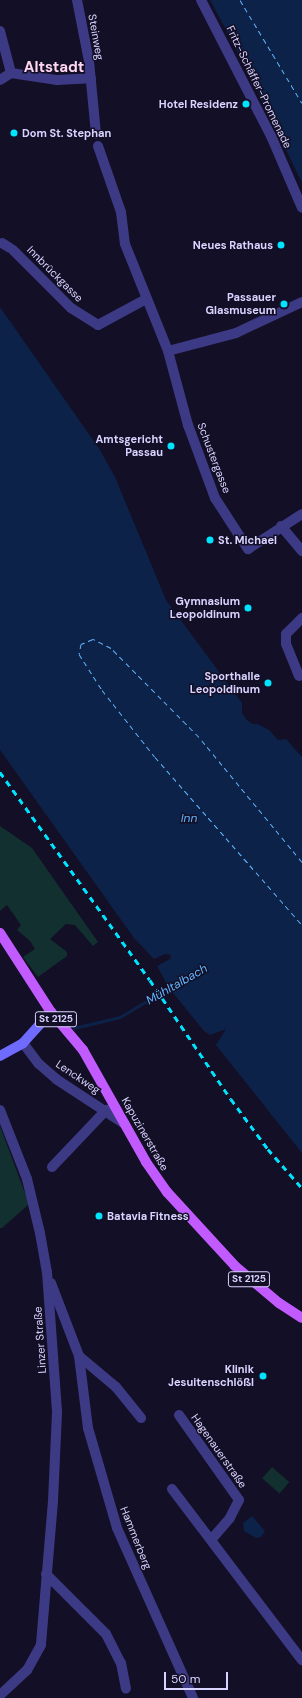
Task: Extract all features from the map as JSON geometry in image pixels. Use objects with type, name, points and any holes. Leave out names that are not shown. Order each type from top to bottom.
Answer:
[{"type":"main road","name":"Kapuzinerstraße","points":[[0,933],[51,1012],[83,1050],[123,1123],[155,1176],[196,1226],[255,1283],[302,1318]]},
{"type":"street","name":"Fritz-Schäffer-Promenade","points":[[201,0],[267,129],[302,208]]},
{"type":"street","name":"Steinweg","points":[[78,3],[91,78],[95,131]]},
{"type":"street","points":[[0,31],[11,73]]},
{"type":"street","points":[[0,80],[11,73],[57,80],[91,78]]},
{"type":"street","name":"Schustergasse","points":[[98,146],[121,212],[122,232],[146,299],[168,351],[208,483],[248,548],[281,526]]},
{"type":"street","name":"Innbrückgasse","points":[[8,247],[72,308],[94,323],[101,324],[146,299]]},
{"type":"street","points":[[168,351],[236,333],[302,302]]},
{"type":"street","points":[[302,514],[281,526],[302,551]]},
{"type":"street","points":[[299,676],[286,642],[286,634],[302,618]]},
{"type":"street","points":[[0,1056],[23,1043],[51,1012]]},
{"type":"street","name":"Lenckweg","points":[[23,1043],[39,1064],[56,1079],[106,1110],[123,1123]]},
{"type":"street","name":"Linzer Straße","points":[[0,1110],[27,1179],[47,1272],[57,1413],[53,1501],[46,1574],[44,1623],[38,1652],[27,1670],[0,1695]]},
{"type":"street","points":[[52,1167],[106,1110]]},
{"type":"street","name":"Hammerberg","points":[[47,1272],[79,1356],[88,1428],[116,1528],[193,1698]]},
{"type":"street","name":"Hammerberg","points":[[79,1356],[116,1387],[141,1418]]},
{"type":"street","name":"Hagenauerstraße","points":[[179,1415],[239,1500],[230,1518],[212,1539]]},
{"type":"street","points":[[172,1489],[212,1539],[302,1660]]},
{"type":"street","points":[[46,1574],[106,1634],[121,1663],[126,1690]]},
{"type":"green space","points":[[0,826],[32,848],[98,942],[93,946],[75,925],[66,924],[50,939],[67,952],[67,956],[38,977],[23,957],[35,949],[30,941],[17,930],[21,925],[7,905],[0,911]]},
{"type":"green space","points":[[0,1126],[29,1204],[2,1228],[0,1228]]},
{"type":"green space","points":[[272,1467],[289,1482],[280,1493],[262,1478]]},
{"type":"water","points":[[210,0],[302,0],[302,183],[248,71]]},
{"type":"water","name":"Inn","points":[[0,307],[100,450],[115,477],[166,600],[242,703],[242,713],[246,719],[252,724],[258,724],[269,730],[278,740],[286,739],[302,757],[302,1153],[216,1045],[226,1029],[210,1035],[204,1031],[169,988],[157,966],[170,959],[171,955],[165,954],[154,959],[134,938],[0,750]]},
{"type":"water","points":[[252,1516],[265,1531],[261,1537],[256,1538],[244,1531],[243,1523]]},
{"type":"waterway","name":"Mühltalbach","points":[[74,1028],[120,1017],[172,986]]},
{"type":"ferry route","points":[[240,0],[302,103]]},
{"type":"ferry route","points":[[302,862],[199,737],[111,648],[93,639],[81,644],[79,654],[102,690],[155,757],[302,925]]},
{"type":"railway","points":[[0,772],[150,980],[231,1099],[268,1149],[302,1188]]},
{"type":"place","name":"Hotel Residenz","points":[[246,104]]},
{"type":"place","name":"Dom St. Stephan","points":[[14,133]]},
{"type":"place","name":"Neues Rathaus","points":[[281,245]]},
{"type":"place","name":"Passauer Glasmuseum","points":[[284,304]]},
{"type":"place","name":"Amtsgericht Passau","points":[[171,446]]},
{"type":"place","name":"St. Michael","points":[[210,540]]},
{"type":"place","name":"Gymnasium Leopoldinum","points":[[248,608]]},
{"type":"place","name":"Sporthalle Leopoldinum","points":[[268,683]]},
{"type":"place","name":"Batavia Fitness","points":[[99,1216]]},
{"type":"place","name":"Klinik Jesuitenschlößl","points":[[263,1376]]},
{"type":"district","name":"Altstadt","points":[[54,68]]}]
